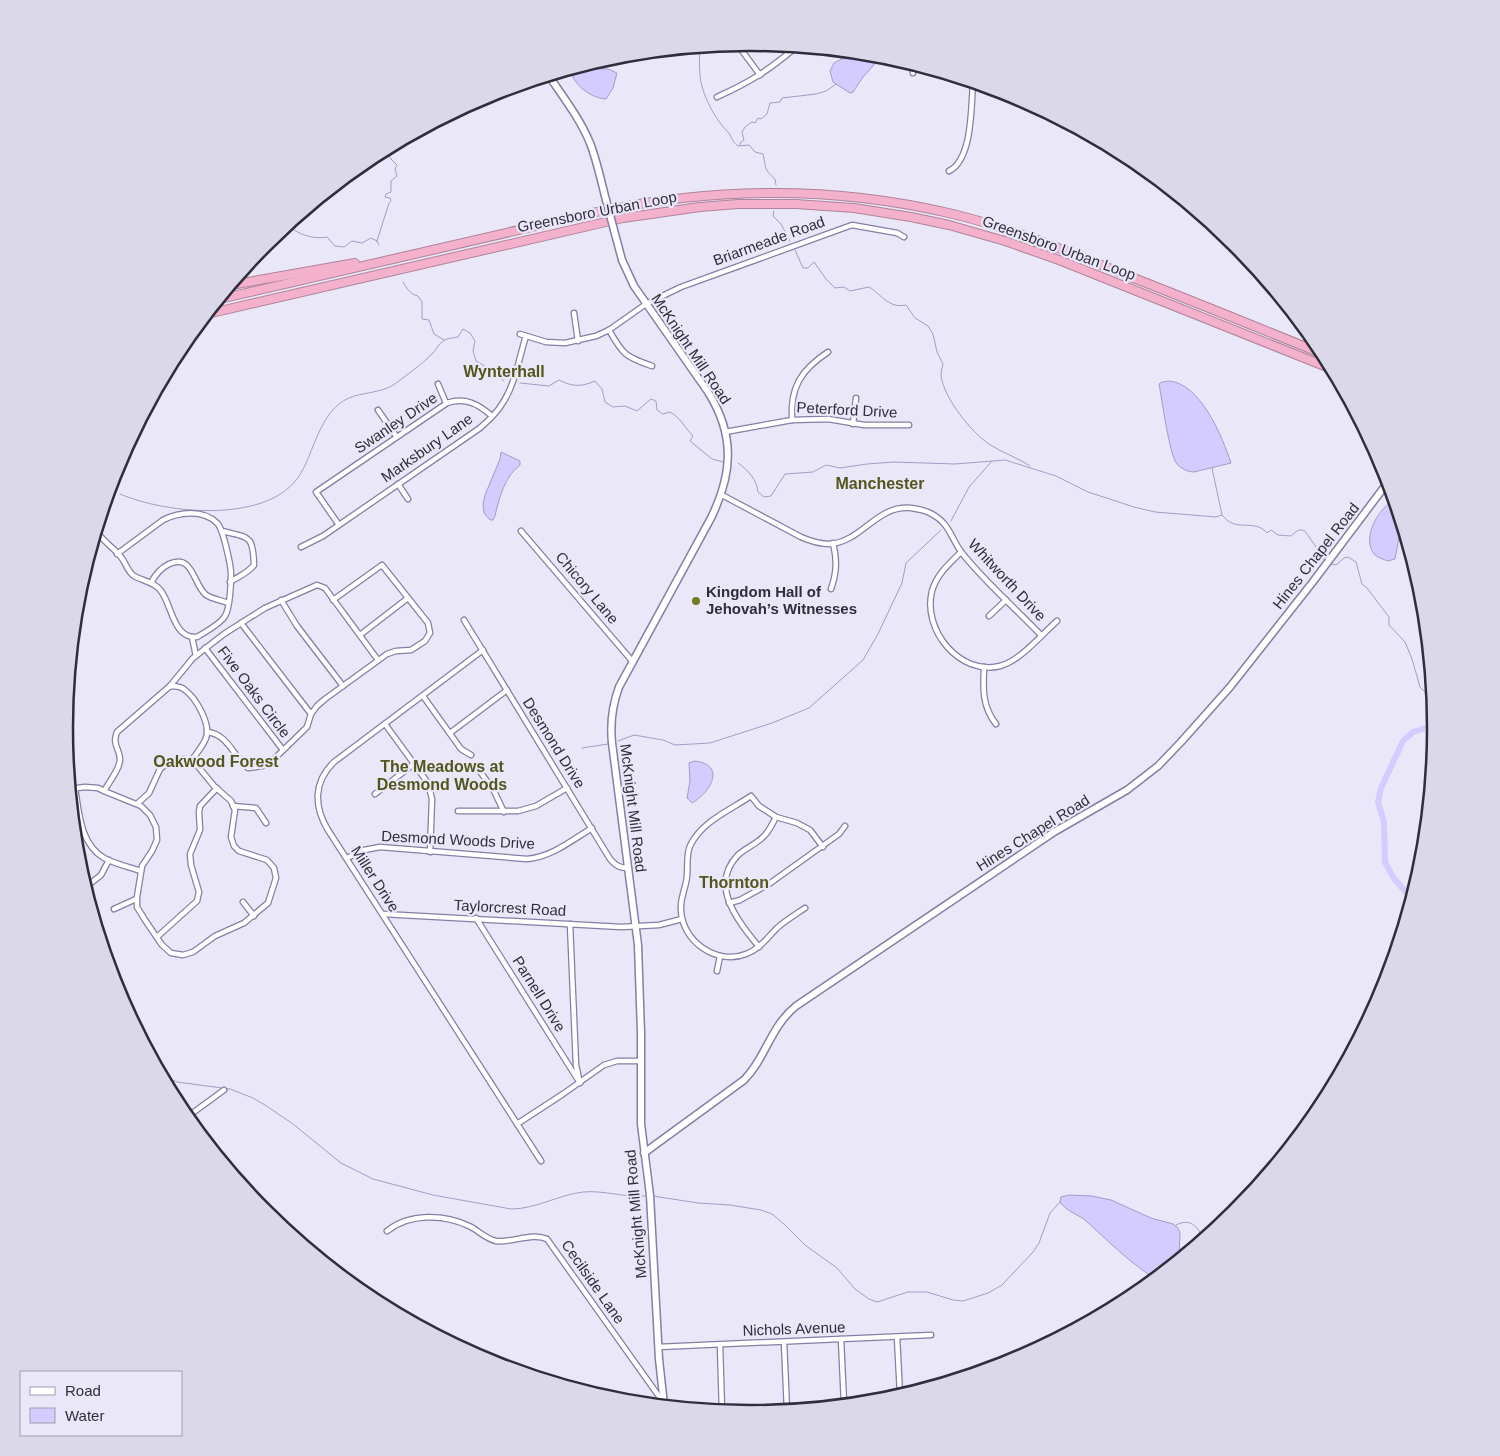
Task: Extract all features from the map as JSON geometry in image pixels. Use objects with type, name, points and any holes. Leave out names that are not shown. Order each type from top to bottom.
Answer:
[{"type":"highway","name":"Greensboro Urban Loop","points":[[229,297],[621,206],[718,194],[767,192],[855,197],[933,210],[1008,230],[1311,349]]},
{"type":"highway","name":"Greensboro Urban Loop","points":[[216,312],[624,218],[700,207],[738,204],[796,204],[854,208],[911,217],[1005,240],[1321,364]]},
{"type":"highway","points":[[240,284],[423,252]]},
{"type":"highway","points":[[238,286],[278,277]]},
{"type":"street","points":[[742,51],[760,76]]},
{"type":"street","points":[[717,96],[760,76],[789,53]]},
{"type":"street","name":"McKnight Mill Road","points":[[552,81],[586,134],[626,270],[646,304],[713,401],[725,432],[728,466],[722,495],[712,517],[619,687],[611,719],[612,743],[636,927],[641,1061],[641,1124],[651,1211],[658,1347],[663,1399]]},
{"type":"street","points":[[949,171],[956,167],[967,142],[973,89]]},
{"type":"street","name":"Briarmeade Road","points":[[520,334],[546,342],[578,341],[596,336],[609,330],[646,304],[696,280],[852,225],[896,233],[904,237]]},
{"type":"street","points":[[574,313],[578,341]]},
{"type":"street","points":[[609,330],[616,343],[626,355],[652,366]]},
{"type":"street","name":"Marksbury Lane","points":[[301,547],[323,536],[480,428],[502,404],[509,389],[526,336]]},
{"type":"street","points":[[792,420],[792,400],[799,379],[812,363],[828,352]]},
{"type":"street","points":[[438,384],[446,403]]},
{"type":"street","points":[[853,424],[856,398]]},
{"type":"street","name":"Swanley Drive","points":[[339,525],[316,492],[446,403],[463,400],[473,402],[492,416]]},
{"type":"street","points":[[378,410],[396,436]]},
{"type":"street","name":"Peterford Drive","points":[[725,432],[792,420],[828,419],[853,424],[909,425]]},
{"type":"street","points":[[398,484],[408,498]]},
{"type":"street","name":"Hines Chapel Road","points":[[644,1153],[744,1080],[758,1063],[780,1022],[796,1006],[1046,837],[1127,790],[1148,774],[1181,742],[1230,687],[1383,489]]},
{"type":"street","name":"Whitworth Drive","points":[[722,495],[814,542],[833,543],[853,536],[886,512],[904,508],[922,510],[941,520],[951,532],[961,552],[1041,635]]},
{"type":"street","points":[[101,537],[134,576],[160,588],[166,597],[171,613],[183,632],[192,637],[197,637],[225,617],[231,573],[222,531],[218,524],[210,518],[191,513],[163,520],[117,554]]},
{"type":"street","points":[[222,531],[247,537],[254,554],[254,565],[247,574],[230,582]]},
{"type":"street","name":"Chicory Lane","points":[[521,531],[633,662]]},
{"type":"street","points":[[831,589],[835,579],[837,563],[833,543]]},
{"type":"street","points":[[961,552],[942,570],[936,580],[930,605],[932,619],[942,639],[954,654],[963,661],[984,667],[1000,666],[1010,662],[1057,621]]},
{"type":"street","points":[[150,583],[156,574],[168,565],[183,562],[192,570],[202,590],[208,596],[228,602]]},
{"type":"street","points":[[207,732],[214,732],[222,736],[248,768],[263,766],[308,727],[311,714],[317,706],[342,686],[392,652],[413,649],[429,637],[428,623],[382,565],[333,600]]},
{"type":"street","points":[[104,791],[119,764],[119,755],[115,743],[117,732],[170,686],[205,648],[264,608],[280,600],[317,585],[324,588],[378,660]]},
{"type":"street","points":[[360,635],[408,598]]},
{"type":"street","points":[[280,600],[296,626],[342,686]]},
{"type":"street","points":[[989,616],[1006,600]]},
{"type":"street","name":"Desmond Drive","points":[[464,620],[615,865],[621,868],[629,868]]},
{"type":"street","points":[[241,623],[311,714]]},
{"type":"street","points":[[192,637],[196,656]]},
{"type":"street","name":"Five Oaks Circle","points":[[205,648],[283,750]]},
{"type":"street","name":"Miller Drive","points":[[483,650],[334,762],[324,774],[320,783],[317,803],[319,812],[328,830],[541,1161]]},
{"type":"street","points":[[984,667],[984,701],[990,716],[996,724]]},
{"type":"street","points":[[170,686],[181,687],[188,692],[202,714],[207,732],[204,743],[191,761]]},
{"type":"street","points":[[450,733],[506,690]]},
{"type":"street","points":[[423,696],[465,753],[471,755]]},
{"type":"street","points":[[385,724],[428,783],[432,799],[430,852]]},
{"type":"street","points":[[76,788],[91,787],[104,791],[141,806],[150,815],[157,832],[154,846],[142,866],[136,899],[140,912],[166,950],[172,953],[187,954],[215,936],[239,926],[254,916],[270,900],[276,878],[272,865],[267,860],[239,851],[234,846],[231,838],[235,814],[233,806],[228,797],[191,761],[177,759],[166,763],[160,769],[148,793],[137,804]]},
{"type":"street","points":[[375,794],[415,763]]},
{"type":"street","points":[[478,769],[493,789],[504,812]]},
{"type":"street","points":[[157,937],[197,901],[199,892],[191,865],[190,854],[200,830],[200,806],[217,788]]},
{"type":"street","points":[[458,811],[518,811],[536,806],[568,788]]},
{"type":"street","points":[[805,908],[776,929],[759,947],[744,955],[720,956],[705,950],[688,933],[682,920],[681,902],[686,883],[687,855],[690,846],[711,822],[751,796],[759,806],[776,818],[785,818],[810,830],[823,847]]},
{"type":"street","points":[[233,806],[256,808],[266,823]]},
{"type":"street","points":[[79,816],[82,830],[96,852],[109,860],[141,871]]},
{"type":"street","points":[[759,947],[732,912],[726,890],[730,868],[738,855],[763,837],[776,818]]},
{"type":"street","points":[[729,903],[740,900],[769,884],[823,847],[840,834],[845,826]]},
{"type":"street","name":"Desmond Woods Drive","points":[[347,858],[371,848],[536,858],[553,852],[592,828]]},
{"type":"street","points":[[91,883],[101,874],[109,860]]},
{"type":"street","points":[[114,909],[136,899]]},
{"type":"street","points":[[243,902],[254,916]]},
{"type":"street","name":"Taylorcrest Road","points":[[383,914],[636,927],[682,920]]},
{"type":"street","name":"Parnell Drive","points":[[476,918],[580,1082]]},
{"type":"street","points":[[570,924],[576,1065],[580,1082]]},
{"type":"street","points":[[717,971],[720,956]]},
{"type":"street","points":[[517,1124],[608,1063],[641,1061]]},
{"type":"street","points":[[193,1113],[224,1090]]},
{"type":"street","name":"Cecilside Lane","points":[[387,1231],[409,1220],[436,1218],[465,1224],[497,1241],[539,1237],[547,1239],[660,1399]]},
{"type":"street","name":"Nichols Avenue","points":[[658,1347],[931,1336]]},
{"type":"street","points":[[897,1337],[900,1388]]},
{"type":"street","points":[[841,1340],[844,1398]]},
{"type":"street","points":[[784,1342],[787,1403]]},
{"type":"street","points":[[720,1344],[722,1404]]},
{"type":"water","points":[[844,58],[876,63],[853,92],[850,93],[833,82],[830,71],[834,63]]},
{"type":"water","points":[[598,69],[608,69],[617,73],[613,88],[606,99],[589,94],[572,75]]},
{"type":"water","points":[[1169,381],[1180,384],[1191,391],[1200,401],[1216,426],[1231,463],[1194,472],[1184,469],[1177,464],[1169,438],[1159,384]]},
{"type":"water","points":[[501,452],[520,461],[520,465],[510,475],[501,495],[495,516],[493,520],[490,520],[484,513],[483,504]]},
{"type":"water","points":[[1389,504],[1399,538],[1395,559],[1388,561],[1374,554],[1370,541],[1370,533],[1376,519]]},
{"type":"water","points":[[695,761],[711,768],[713,773],[712,780],[705,793],[692,803],[687,798],[690,781],[689,763]]},
{"type":"water","points":[[1069,1195],[1092,1196],[1111,1200],[1151,1218],[1173,1224],[1180,1233],[1179,1251],[1149,1275],[1127,1258],[1085,1220],[1062,1205],[1060,1202],[1061,1197]]},
{"type":"waterway","points":[[699,54],[701,82],[713,113],[738,146],[749,145],[755,152],[763,154],[768,173],[775,179],[776,185]]},
{"type":"waterway","points":[[740,145],[744,140],[742,132],[745,127],[752,122],[755,123],[758,118],[761,119],[767,114],[770,103],[780,102],[782,98],[816,94],[826,91],[836,84]]},
{"type":"waterway","points":[[377,241],[391,201],[390,198],[385,197],[386,194],[391,192],[391,181],[397,176],[395,169],[397,165],[389,156]]},
{"type":"waterway","points":[[774,211],[773,216],[781,224],[790,241]]},
{"type":"waterway","points":[[294,228],[302,234],[318,238],[327,237],[335,246],[344,247],[352,241],[362,243],[371,238],[377,241],[379,245]]},
{"type":"waterway","points":[[795,250],[803,268],[808,268],[814,262],[835,288],[844,287],[850,291],[869,287],[890,303],[900,306],[906,305],[915,318],[928,326],[933,334],[937,352],[943,364],[941,372],[943,385],[959,414],[982,439],[1030,466]]},
{"type":"waterway","points":[[403,282],[409,291],[418,296],[422,302],[422,319],[429,320],[434,334],[444,340]]},
{"type":"waterway","points":[[120,494],[140,501],[190,510],[217,511],[243,508],[267,501],[286,490],[301,473],[321,428],[339,404],[354,396],[391,386],[423,362],[443,341],[458,337],[463,329],[470,333],[475,341],[473,351],[476,361],[504,381]]},
{"type":"waterway","points":[[520,383],[549,386],[559,380],[577,385],[595,381],[602,389],[605,402],[613,407],[625,406],[637,411],[651,399],[656,401],[657,410],[663,414],[670,412],[680,420],[693,436],[690,441],[712,459],[723,462]]},
{"type":"waterway","points":[[738,463],[751,476],[756,483],[758,492],[764,497],[771,496],[785,474],[813,472],[826,465],[840,468],[894,462],[955,464],[1005,460],[1056,476],[1088,492],[1134,507],[1155,512],[1216,517],[1222,515]]},
{"type":"waterway","points":[[951,521],[969,487],[992,461]]},
{"type":"waterway","points":[[1212,468],[1222,515],[1228,521],[1259,527],[1267,533],[1271,530],[1278,535],[1291,536],[1299,530],[1303,530],[1325,560]]},
{"type":"waterway","points":[[618,741],[634,735],[663,740],[675,745],[710,743],[772,723],[809,708],[863,660],[878,634],[902,583],[906,563],[941,530]]},
{"type":"waterway","points":[[1331,564],[1336,565],[1348,557],[1356,562],[1362,584],[1389,617],[1389,625],[1405,642],[1420,687],[1425,692]]},
{"type":"waterway","points":[[1406,893],[1393,877],[1385,862],[1384,822],[1378,802],[1381,788],[1403,741],[1413,732],[1427,728]]},
{"type":"waterway","points":[[582,748],[608,744]]},
{"type":"waterway","points":[[173,1080],[230,1089],[253,1098],[293,1124],[341,1163],[373,1179],[433,1195],[511,1209],[529,1207],[583,1192],[646,1196]]},
{"type":"waterway","points":[[653,1196],[698,1203],[730,1205],[761,1210],[772,1214],[805,1245],[837,1268],[855,1289],[877,1302],[908,1292],[927,1292],[963,1301],[988,1293],[1002,1285],[1033,1252],[1039,1243],[1050,1213],[1060,1202]]},
{"type":"waterway","points":[[1176,1225],[1185,1222],[1192,1224],[1200,1233]]},
{"type":"place","name":"Kingdom Hall of Jehovah’s Witnesses","points":[[696,601]]},
{"type":"district","name":"Wynterhall","points":[[504,371]]},
{"type":"district","name":"Manchester","points":[[880,483]]},
{"type":"district","name":"Oakwood Forest","points":[[216,761]]},
{"type":"district","name":"The Meadows at Desmond Woods","points":[[442,775]]},
{"type":"district","name":"Thornton","points":[[734,882]]}]
